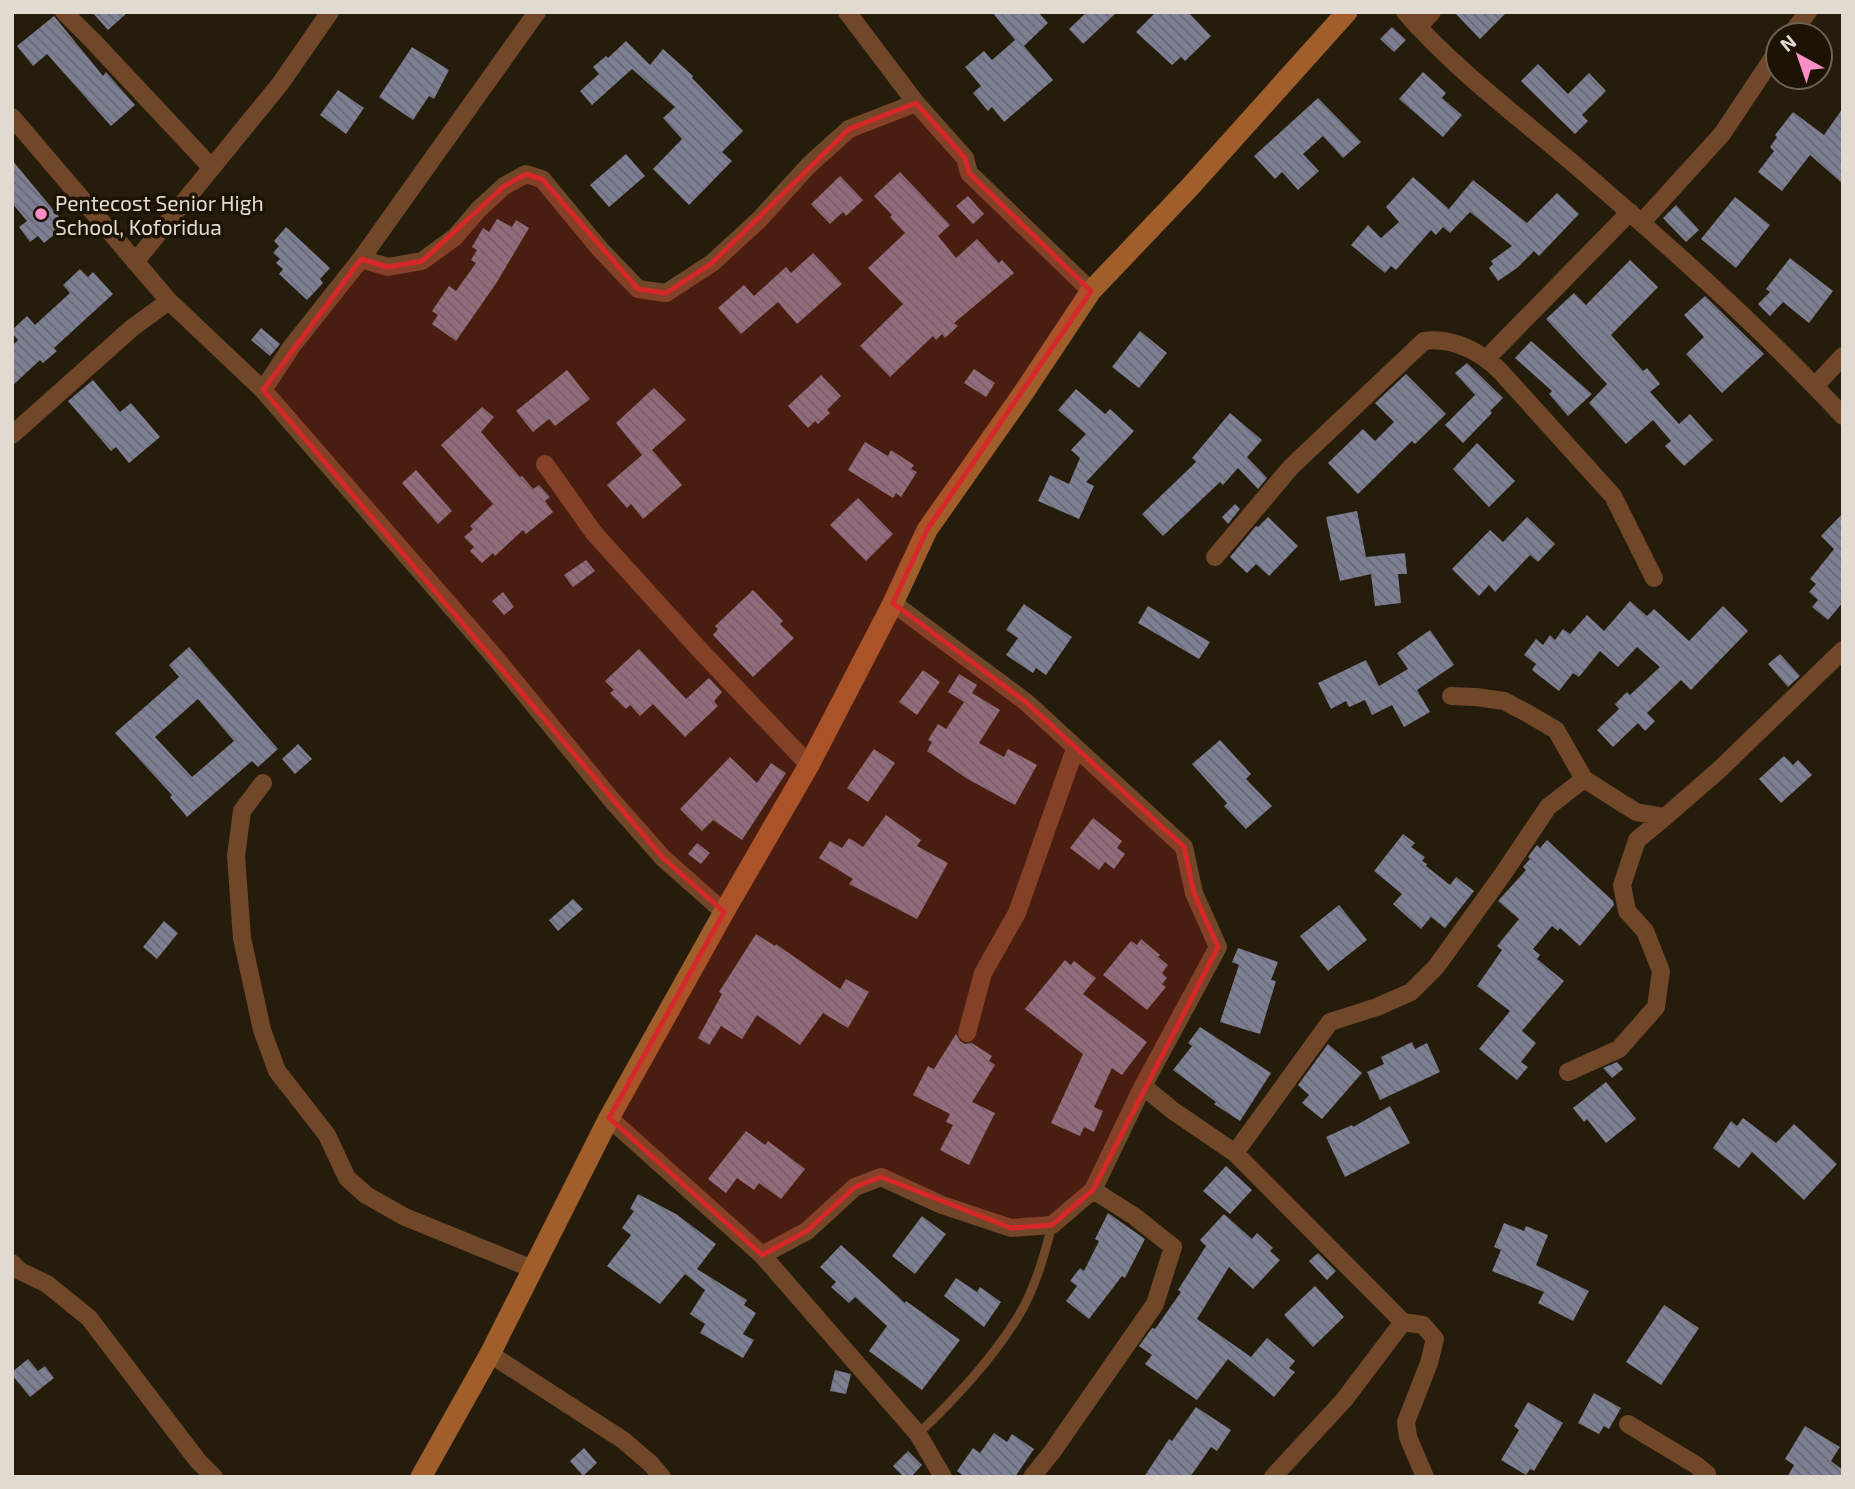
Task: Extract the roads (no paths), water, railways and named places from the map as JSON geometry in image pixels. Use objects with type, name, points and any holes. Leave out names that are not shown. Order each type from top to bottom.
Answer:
[{"type":"street","points":[[64,12],[212,168]]},
{"type":"street","points":[[263,390],[292,346],[361,259],[537,12]]},
{"type":"street","points":[[847,12],[916,103],[965,158],[969,173],[1091,292]]},
{"type":"street","points":[[422,1477],[490,1354],[610,1118],[809,765],[928,530],[1091,292],[1190,187],[1347,12]]},
{"type":"street","points":[[1405,12],[1486,89],[1727,297],[1843,416]]},
{"type":"street","points":[[1418,27],[1432,12]]},
{"type":"street","points":[[135,262],[280,84],[329,13]]},
{"type":"street","points":[[1488,357],[1722,134],[1764,71]]},
{"type":"street","points":[[361,259],[388,267],[422,261],[455,237],[504,186],[526,174],[542,179],[599,248],[638,289],[666,293],[722,254],[759,220],[809,165],[849,129],[916,103]]},
{"type":"street","points":[[12,117],[169,301],[263,390],[484,645],[663,858],[724,912]]},
{"type":"street","points":[[12,435],[132,328],[169,301]]},
{"type":"street","points":[[1215,557],[1291,467],[1424,341],[1435,339],[1449,341],[1488,357],[1613,496],[1654,578]]},
{"type":"street","points":[[1815,386],[1843,356]]},
{"type":"street","points":[[545,464],[594,533],[809,765]]},
{"type":"street","points":[[762,1255],[807,1231],[855,1187],[881,1177],[942,1205],[1011,1228],[1052,1225],[1093,1190],[1143,1086],[1217,947],[1194,892],[1184,847],[1026,702],[893,603]]},
{"type":"street","points":[[1568,1072],[1619,1049],[1656,1007],[1661,971],[1645,931],[1627,911],[1622,885],[1637,841],[1719,771],[1843,650]]},
{"type":"street","points":[[1451,696],[1504,701],[1556,730],[1584,779],[1636,813],[1665,817]]},
{"type":"street","points":[[967,1033],[983,973],[1017,913],[1075,749]]},
{"type":"street","points":[[1235,1153],[1330,1022],[1377,1007],[1411,992],[1436,967],[1548,807],[1584,779]]},
{"type":"street","points":[[263,783],[242,811],[236,856],[242,938],[262,1030],[277,1071],[327,1135],[347,1178],[366,1195],[405,1217],[533,1269]]},
{"type":"street","points":[[1143,1086],[1172,1110],[1235,1153],[1403,1322],[1423,1325],[1435,1339],[1429,1363],[1406,1422],[1408,1437],[1425,1477]]},
{"type":"street","points":[[610,1118],[762,1255],[918,1434],[943,1477]]},
{"type":"street","points":[[1032,1477],[1156,1304],[1173,1247],[1134,1216],[1093,1190]]},
{"type":"street","points":[[12,1263],[20,1271],[47,1284],[89,1318],[198,1461],[214,1477]]},
{"type":"street","points":[[1273,1477],[1344,1399],[1403,1322]]},
{"type":"street","points":[[490,1354],[623,1440],[662,1477]]},
{"type":"street","points":[[1628,1424],[1696,1465],[1707,1477]]},
{"type":"lane","points":[[918,1434],[959,1395],[1017,1319],[1044,1259],[1052,1225]]},
{"type":"place","name":"Pentecost Senior High School, Koforidua","points":[[41,214]]}]
